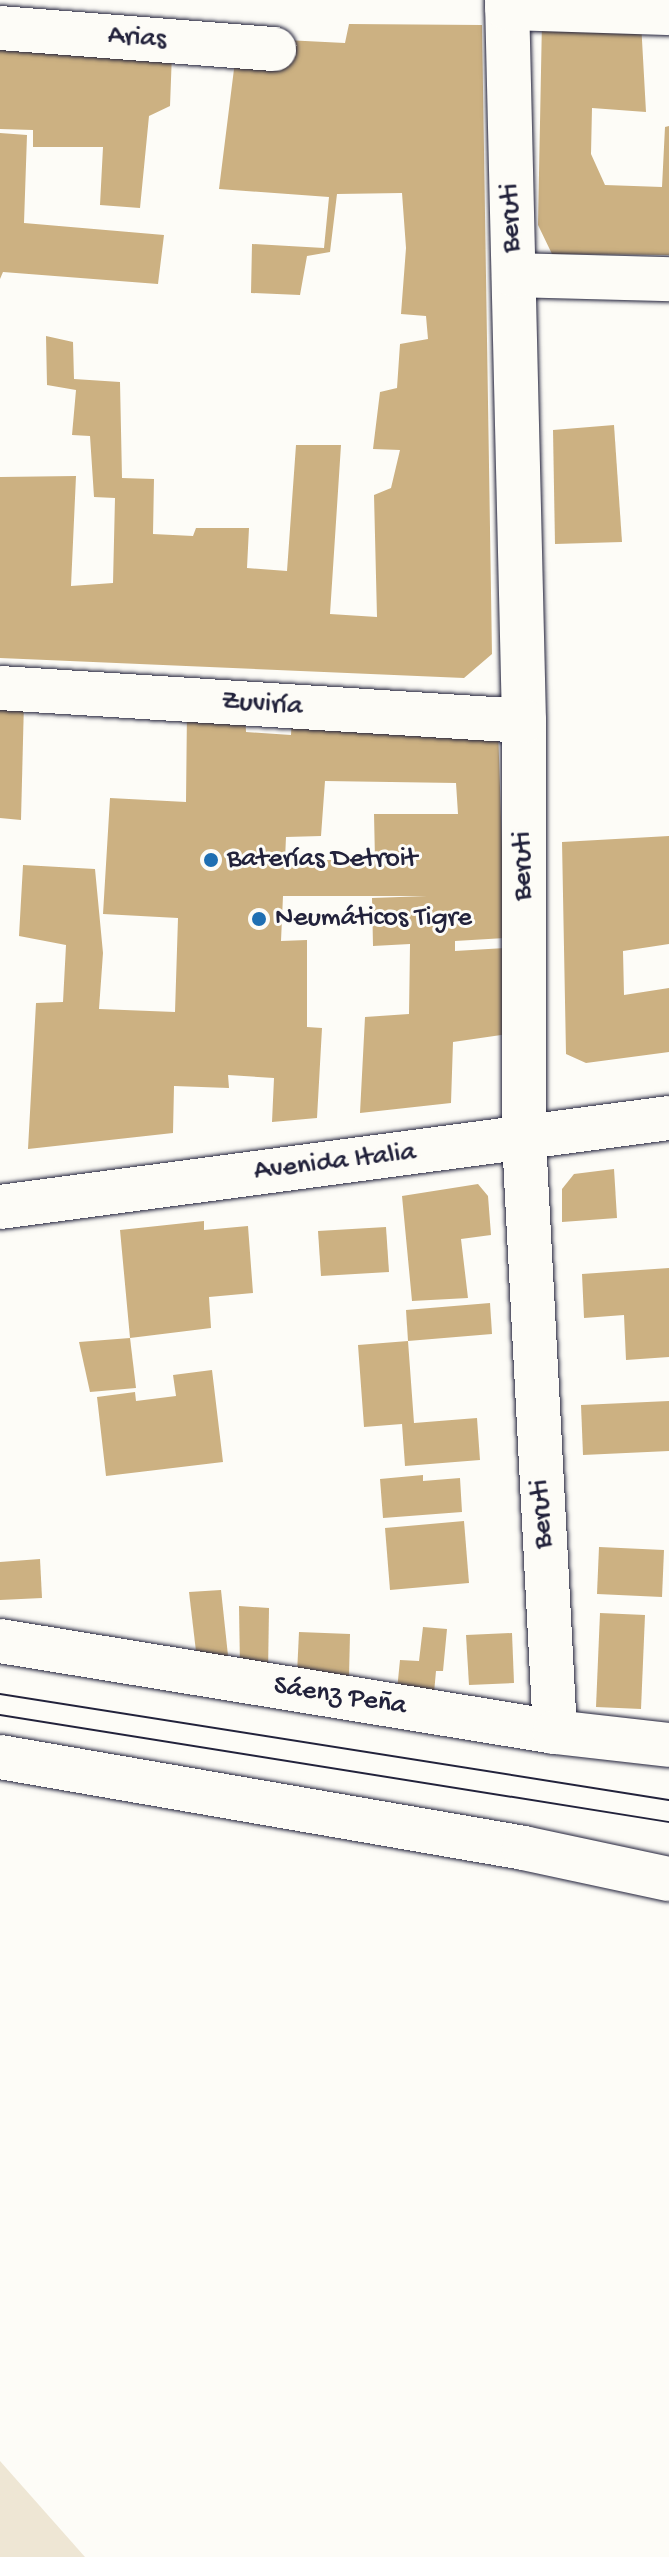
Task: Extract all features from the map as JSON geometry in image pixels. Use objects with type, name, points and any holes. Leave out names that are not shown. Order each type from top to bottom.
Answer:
[{"type":"street","points":[[507,4],[669,13]]},
{"type":"street","name":"Beruti","points":[[507,4],[524,721],[524,1139],[555,1732]]},
{"type":"street","name":"Arias","points":[[0,28],[274,49]]},
{"type":"street","points":[[514,275],[669,279]]},
{"type":"street","name":"Zuviría","points":[[0,688],[524,721]]},
{"type":"street","name":"Avenida Italia","points":[[0,1207],[669,1118]]},
{"type":"street","name":"Sáenz Peña","points":[[6,1642],[555,1732],[669,1745]]},
{"type":"street","points":[[0,1757],[524,1848],[669,1879]]},
{"type":"shaded area","points":[[0,2461],[85,2557],[0,2557]]},
{"type":"building","points":[[542,20],[641,22],[646,112],[592,108],[591,154],[605,185],[662,187],[665,127],[669,126],[669,255],[552,254],[538,225]]},
{"type":"building","points":[[349,24],[482,25],[492,654],[464,678],[0,658],[0,477],[76,476],[71,586],[113,583],[115,498],[94,497],[90,436],[72,435],[76,390],[47,385],[46,336],[73,342],[74,379],[120,382],[122,478],[154,479],[153,534],[193,536],[196,528],[249,528],[247,568],[287,571],[296,445],[341,445],[330,614],[377,617],[374,495],[391,488],[400,450],[373,449],[380,392],[397,388],[400,344],[428,339],[426,316],[401,314],[406,248],[402,193],[337,194],[330,252],[307,256],[300,295],[251,293],[252,244],[324,248],[329,197],[219,189],[235,61],[285,40],[345,43]]},
{"type":"building","points":[[0,35],[172,53],[170,106],[149,116],[140,208],[100,205],[103,147],[33,147],[33,130],[0,129]]},
{"type":"building","points":[[0,133],[27,135],[24,223],[164,235],[158,284],[3,272],[0,279]]},
{"type":"building","points":[[614,425],[622,542],[555,544],[553,430]]},
{"type":"building","points":[[0,699],[24,701],[21,820],[0,818]]},
{"type":"building","points":[[187,709],[245,712],[246,732],[291,735],[292,716],[498,727],[505,938],[455,941],[455,951],[505,948],[508,1034],[453,1042],[451,1103],[360,1113],[365,1017],[409,1014],[410,944],[373,946],[372,898],[427,896],[283,896],[281,941],[307,940],[307,1027],[322,1028],[317,1118],[272,1122],[274,1078],[228,1075],[229,1088],[174,1086],[173,1133],[28,1149],[36,1003],[63,1002],[66,945],[19,936],[23,865],[95,869],[103,953],[99,1009],[175,1012],[178,918],[103,914],[110,798],[186,802]],"holes":[[[325,781],[456,783],[458,814],[374,814],[375,860],[285,860],[286,837],[321,836]]]},
{"type":"building","points":[[669,836],[669,944],[623,951],[624,995],[669,988],[669,1052],[586,1063],[566,1054],[562,842]]},
{"type":"building","points":[[614,1169],[617,1218],[562,1222],[562,1189],[574,1174]]},
{"type":"building","points":[[478,1184],[488,1196],[491,1235],[461,1239],[468,1298],[412,1301],[402,1196]]},
{"type":"building","points":[[204,1221],[204,1230],[248,1226],[253,1293],[209,1297],[211,1328],[130,1338],[120,1230]]},
{"type":"building","points":[[386,1227],[389,1272],[321,1276],[318,1231]]},
{"type":"building","points":[[669,1268],[669,1357],[626,1360],[624,1315],[584,1318],[582,1274]]},
{"type":"building","points":[[490,1303],[492,1334],[408,1341],[406,1310]]},
{"type":"building","points":[[130,1338],[136,1388],[90,1392],[79,1342]]},
{"type":"building","points":[[408,1341],[414,1423],[477,1418],[480,1460],[405,1466],[402,1424],[364,1427],[358,1345]]},
{"type":"building","points":[[212,1370],[223,1462],[106,1476],[97,1397],[135,1392],[136,1401],[176,1396],[173,1375]]},
{"type":"building","points":[[669,1401],[669,1451],[583,1455],[581,1405]]},
{"type":"building","points":[[423,1475],[423,1481],[460,1478],[462,1512],[383,1518],[380,1479]]},
{"type":"building","points":[[464,1521],[469,1583],[390,1590],[385,1528]]},
{"type":"building","points":[[599,1547],[664,1550],[662,1597],[597,1594]]},
{"type":"building","points":[[40,1559],[42,1598],[0,1600],[0,1562]]},
{"type":"building","points":[[221,1590],[229,1665],[197,1660],[189,1592]]},
{"type":"building","points":[[239,1606],[269,1608],[268,1673],[240,1668]]},
{"type":"building","points":[[600,1613],[645,1615],[641,1709],[596,1707]]},
{"type":"building","points":[[423,1627],[447,1629],[443,1671],[436,1671],[434,1693],[397,1690],[400,1660],[419,1661]]},
{"type":"building","points":[[299,1632],[350,1634],[349,1676],[297,1674]]},
{"type":"building","points":[[512,1633],[514,1683],[469,1685],[466,1635]]},
{"type":"tram line","points":[[0,1694],[669,1800]]},
{"type":"tram line","points":[[0,1715],[669,1822]]},
{"type":"place","name":"Baterías Detroit","points":[[211,860]]},
{"type":"place","name":"Neumáticos Tigre","points":[[259,919]]}]
